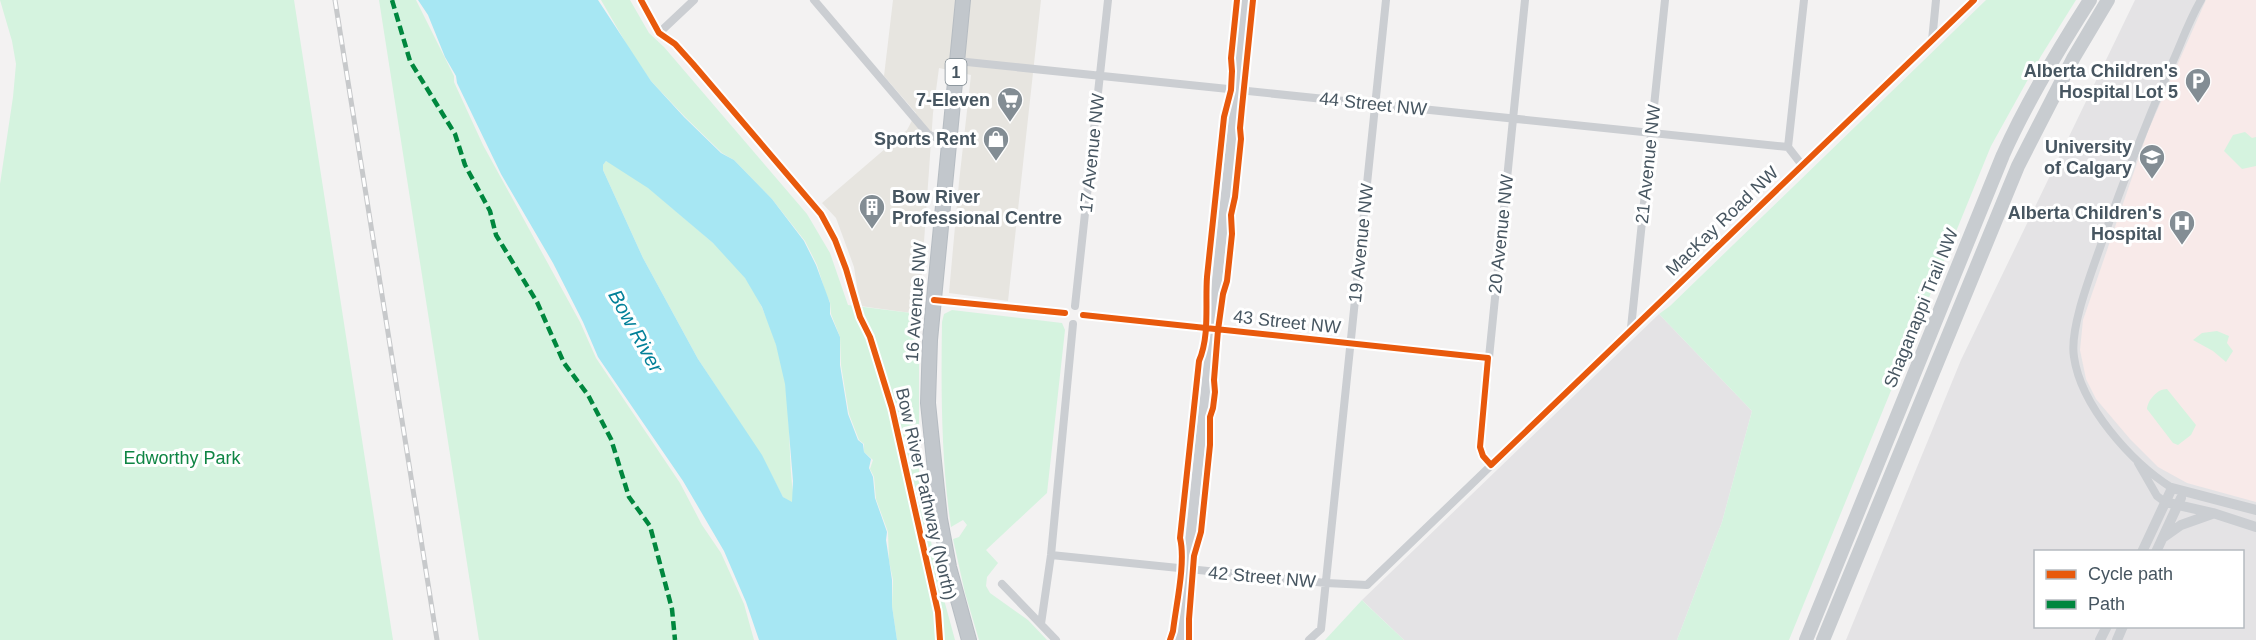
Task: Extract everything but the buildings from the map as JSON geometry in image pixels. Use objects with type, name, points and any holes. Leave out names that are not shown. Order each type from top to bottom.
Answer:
[{"type":"highway","name":"16 Avenue NW","points":[[963,0],[930,340],[928,403],[935,481],[949,567],[969,640]]},
{"type":"main road","name":"Shaganappi Trail NW","points":[[1806,640],[2002,155],[2061,45],[2090,0]]},
{"type":"main road","name":"Shaganappi Trail NW","points":[[1823,640],[2018,166],[2074,57],[2108,0]]},
{"type":"street","points":[[641,0],[659,33],[694,0]]},
{"type":"street","points":[[814,0],[928,134],[949,144]]},
{"type":"street","name":"17 Avenue NW","points":[[1075,306],[1108,0]]},
{"type":"street","points":[[1180,640],[1246,0]]},
{"type":"street","name":"19 Avenue NW","points":[[1309,640],[1321,628],[1386,0]]},
{"type":"street","name":"20 Avenue NW","points":[[1491,465],[1483,456],[1480,447],[1525,0]]},
{"type":"street","name":"21 Avenue NW","points":[[1631,328],[1665,0]]},
{"type":"street","points":[[1803,165],[1788,147],[1804,0]]},
{"type":"street","points":[[1932,41],[1936,0]]},
{"type":"street","name":"MacKay Road NW","points":[[1367,585],[1631,328],[1974,0]]},
{"type":"street","points":[[2201,0],[2132,158],[2092,271],[2076,328],[2073,355],[2078,379],[2089,404],[2133,455],[2172,488],[2256,510]]},
{"type":"street","name":"44 Street NW","points":[[957,61],[1788,147]]},
{"type":"street","points":[[934,300],[1065,313]]},
{"type":"street","points":[[1075,306],[1082,310],[1083,315],[1081,320],[1073,324],[1066,319],[1065,313],[1068,308],[1075,306]]},
{"type":"street","name":"43 Street NW","points":[[1083,315],[1488,358]]},
{"type":"street","points":[[1041,624],[1051,555],[1073,324]]},
{"type":"street","points":[[2133,455],[2157,496],[2165,502],[2213,513],[2256,528]]},
{"type":"street","points":[[2143,550],[2172,488]]},
{"type":"street","points":[[2157,550],[2184,492]]},
{"type":"street","points":[[2161,539],[2181,525],[2213,513]]},
{"type":"street","name":"42 Street NW","points":[[1051,555],[1326,583],[1367,585]]},
{"type":"street","points":[[1002,584],[1056,640]]},
{"type":"shaded area","points":[[893,0],[1041,0],[1008,301],[949,293],[971,75],[939,68],[933,113],[919,314],[860,306],[854,267],[836,218],[822,203],[907,130],[916,113],[884,76]]},
{"type":"shaded area","name":"University of Calgary","points":[[2135,0],[2256,0],[2256,640],[1846,640],[1961,360]]},
{"type":"shaded area","name":"Alberta Children's Hospital","points":[[2206,0],[2256,0],[2256,502],[2187,483],[2158,467],[2130,439],[2096,399],[2086,379],[2080,350],[2083,320],[2148,131]]},
{"type":"shaded area","points":[[1659,314],[1752,411],[1722,522],[1677,640],[1404,640],[1362,600]]},
{"type":"green space","name":"Edworthy Park","points":[[0,0],[294,0],[393,640],[0,640],[0,184],[16,64]]},
{"type":"green space","points":[[379,0],[416,0],[454,76],[454,82],[483,145],[580,322],[596,358],[680,483],[702,525],[721,553],[744,604],[754,640],[479,640]]},
{"type":"green space","points":[[601,0],[630,0],[649,33],[664,47],[807,214],[830,253],[848,305],[919,314],[919,476],[937,574],[955,640],[897,640],[892,606],[893,580],[889,561],[888,532],[876,499],[874,477],[870,469],[873,460],[864,452],[864,444],[859,440],[849,414],[841,365],[840,337],[817,265],[805,241],[772,199],[734,160],[722,153],[685,117],[651,81]]},
{"type":"green space","points":[[1986,0],[2076,0],[2041,56],[1991,146],[1789,640],[1677,640],[1722,522],[1752,411],[1659,314],[1670,306]]},
{"type":"green space","points":[[2245,132],[2252,138],[2256,137],[2256,166],[2242,169],[2224,151],[2233,135]]},
{"type":"green space","points":[[606,161],[633,176],[704,235],[731,260],[746,279],[760,303],[771,329],[785,382],[794,500],[792,503],[783,497],[761,455],[698,359],[643,258],[603,170]]},
{"type":"green space","points":[[952,310],[1062,323],[1065,330],[1047,493],[986,550],[998,563],[987,577],[986,586],[990,593],[1028,620],[1047,640],[979,640],[965,593],[953,539],[959,537],[967,525],[963,520],[951,527],[943,450],[942,322],[944,314]]},
{"type":"green space","points":[[2217,331],[2229,336],[2227,343],[2233,351],[2226,362],[2213,351],[2193,340],[2202,333]]},
{"type":"green space","points":[[2167,389],[2196,425],[2191,435],[2178,445],[2173,443],[2147,409],[2154,396]]},
{"type":"green space","points":[[1362,600],[1368,606],[1404,640],[1325,640]]},
{"type":"water","name":"Bow River","points":[[418,0],[598,0],[651,81],[684,117],[721,153],[734,160],[772,199],[804,241],[816,265],[830,303],[830,314],[840,337],[840,365],[848,414],[858,440],[863,444],[864,452],[871,459],[869,468],[873,477],[875,498],[887,532],[892,606],[897,640],[759,640],[746,602],[724,551],[683,481],[598,357],[553,263],[501,174],[445,57],[428,15]],"holes":[[[606,161],[648,188],[713,243],[745,278],[762,307],[776,345],[785,384],[793,481],[792,502],[783,497],[762,455],[698,359],[643,258],[603,170],[603,165]]]},
{"type":"railway","points":[[335,0],[437,640]]},
{"type":"marked path","points":[[392,0],[410,61],[455,134],[465,165],[490,211],[496,235],[537,302],[564,363],[588,395],[611,439],[629,497],[650,526],[672,609],[675,640]]},
{"type":"cycle path","name":"Bow River Pathway (North)","points":[[641,0],[659,33],[675,44],[693,64],[821,214],[835,240],[860,317],[870,337],[892,408],[938,612],[940,640]]},
{"type":"cycle path","points":[[1170,640],[1181,571],[1180,538],[1199,361],[1205,341],[1207,277],[1224,117],[1231,90],[1231,58],[1237,0]]},
{"type":"cycle path","points":[[1189,640],[1194,556],[1201,532],[1210,445],[1210,417],[1215,392],[1218,330],[1227,281],[1232,234],[1231,215],[1241,139],[1240,128],[1253,0]]},
{"type":"cycle path","points":[[1083,315],[1488,358],[1480,447],[1483,456],[1491,465],[1974,0]]},
{"type":"cycle path","points":[[934,300],[1065,313]]},
{"type":"place","name":"Alberta Children's Hospital Lot 5","points":[[2198,104]]},
{"type":"place","name":"7-Eleven","points":[[1010,123]]},
{"type":"place","name":"Sports Rent","points":[[996,162]]},
{"type":"place","name":"University of Calgary","points":[[2152,180]]},
{"type":"place","name":"Bow River Professional Centre","points":[[872,230]]},
{"type":"place","name":"Alberta Children's Hospital","points":[[2182,246]]}]
